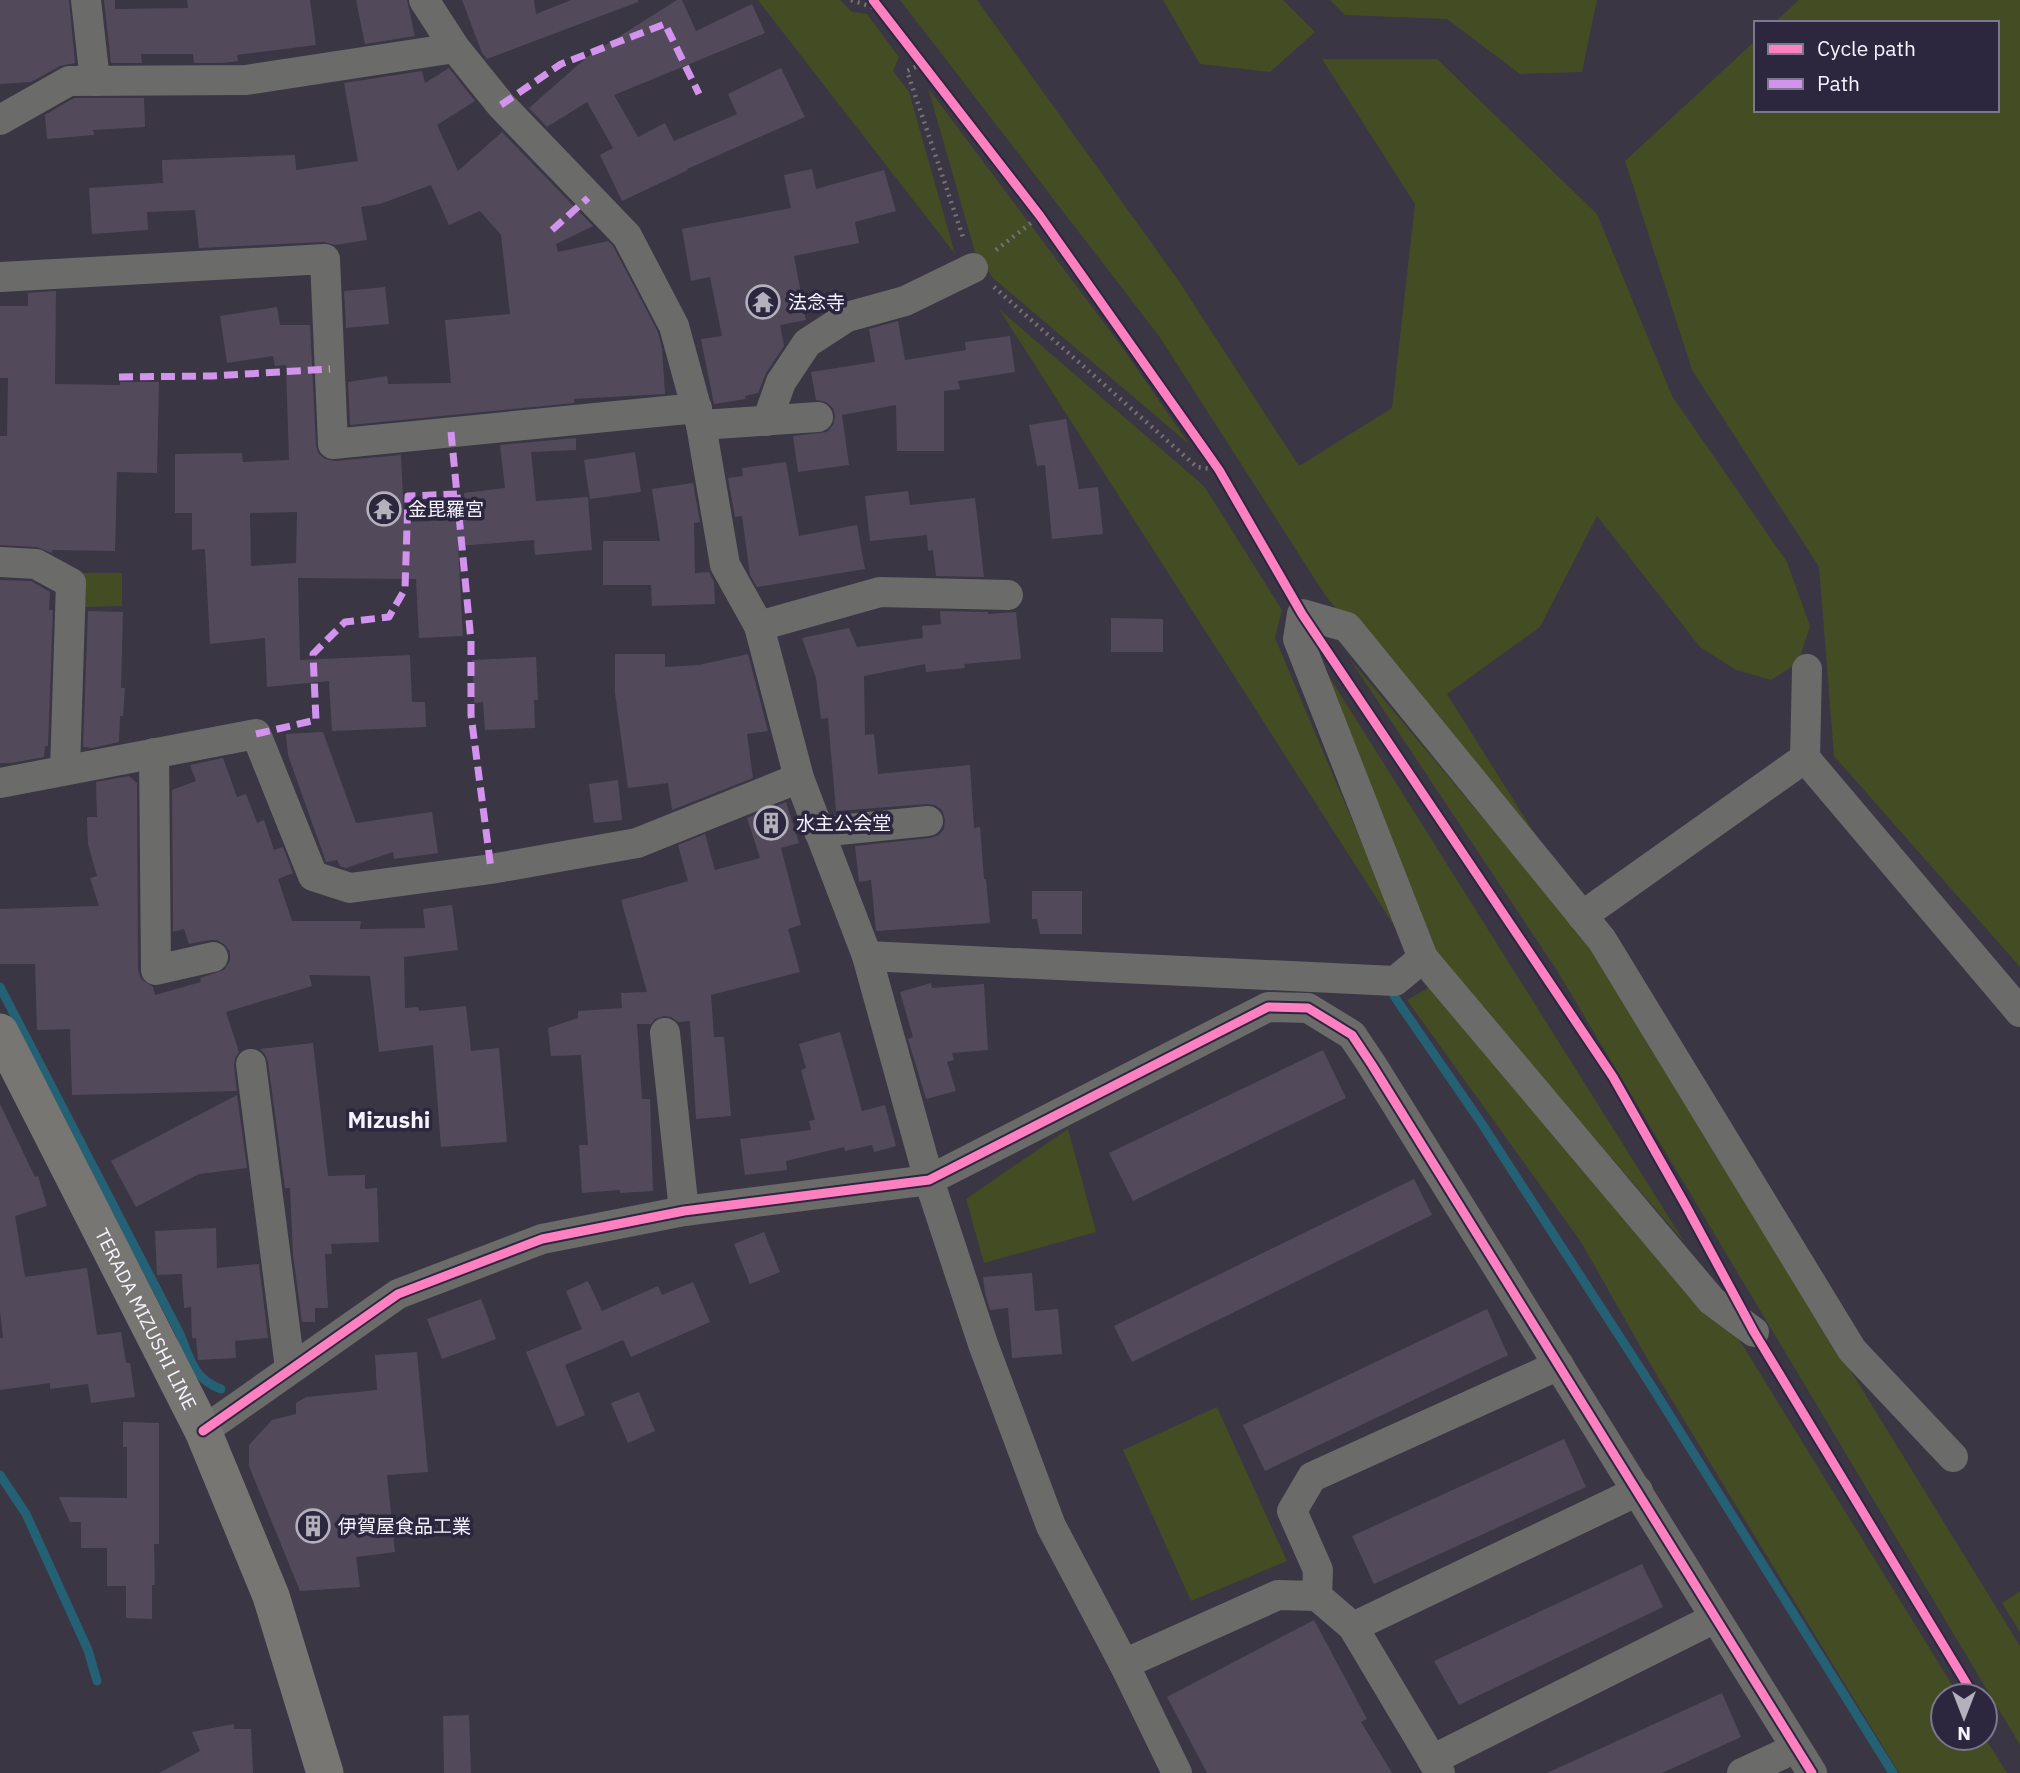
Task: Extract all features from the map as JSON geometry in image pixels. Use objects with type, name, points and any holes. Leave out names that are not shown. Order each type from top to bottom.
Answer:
[{"type":"main road","name":"TERADA MIZUSHI LINE","points":[[0,1032],[203,1431],[271,1596],[325,1773]]},
{"type":"street","points":[[86,0],[95,81]]},
{"type":"street","points":[[424,0],[455,48],[501,105],[627,236],[674,326],[699,416],[725,565],[759,626],[799,778],[867,956],[929,1180],[983,1344],[1051,1527],[1124,1664],[1177,1773]]},
{"type":"street","points":[[0,120],[69,81],[246,80],[455,48]]},
{"type":"street","points":[[0,277],[325,259],[333,444],[699,416],[767,421],[818,417]]},
{"type":"street","points":[[767,421],[781,382],[807,343],[847,317],[905,301],[973,268]]},
{"type":"street","points":[[0,562],[36,564],[71,583],[65,770]]},
{"type":"street","points":[[759,626],[880,592],[1008,595]]},
{"type":"street","points":[[1754,1332],[1712,1301],[1423,958],[1298,639],[1302,614],[1346,627],[1602,940],[1852,1350],[1953,1457]]},
{"type":"street","points":[[1807,669],[1805,758],[2020,1012]]},
{"type":"street","points":[[0,783],[256,734],[313,876],[350,888],[491,869],[637,843],[799,778]]},
{"type":"street","points":[[154,753],[156,970],[213,957]]},
{"type":"street","points":[[1582,916],[1805,758]]},
{"type":"street","points":[[819,832],[928,821]]},
{"type":"street","points":[[867,956],[1395,981],[1423,958]]},
{"type":"street","points":[[203,1431],[398,1294],[542,1239],[684,1211],[929,1180],[1268,1007],[1308,1007],[1352,1035],[1812,1773]]},
{"type":"street","points":[[665,1033],[684,1211]]},
{"type":"street","points":[[251,1064],[290,1368]]},
{"type":"street","points":[[1317,1596],[1318,1570],[1292,1511],[1312,1477],[1559,1365]]},
{"type":"street","points":[[1353,1627],[1638,1490]]},
{"type":"street","points":[[1124,1664],[1278,1595],[1317,1596],[1353,1627],[1436,1767],[1716,1618]]},
{"type":"street","points":[[1742,1773],[1796,1748]]},
{"type":"path","points":[[851,0],[881,10]]},
{"type":"path","points":[[873,0],[889,21]]},
{"type":"path","points":[[914,53],[931,75]]},
{"type":"path","points":[[922,64],[906,71],[973,268],[1197,467],[1219,470]]},
{"type":"path","points":[[1031,205],[1047,227]]},
{"type":"path","points":[[973,268],[1040,216]]},
{"type":"path","points":[[1211,459],[1226,482]]},
{"type":"green space","points":[[758,0],[840,0],[852,12],[867,14],[899,57],[893,71],[909,92],[955,254]]},
{"type":"green space","points":[[900,0],[977,0],[1176,277],[1299,466],[1392,408],[1415,204],[1322,59],[1437,59],[1597,214],[1672,396],[1787,562],[1810,626],[1798,663],[1771,680],[1736,670],[1700,647],[1597,516],[1540,627],[1447,694],[1582,909],[1325,595],[1159,336]]},
{"type":"green space","points":[[1163,0],[1283,0],[1315,32],[1270,72],[1200,64]]},
{"type":"green space","points":[[1330,0],[1597,0],[1582,72],[1520,74],[1447,19],[1345,15]]},
{"type":"green space","points":[[1799,0],[2020,0],[2020,967],[1834,756],[1819,567],[1692,370],[1625,161],[1754,42],[1754,112],[1999,112],[1999,21],[1776,21]]},
{"type":"green space","points":[[928,88],[1122,347],[1189,444],[993,278],[975,252]]},
{"type":"green space","points":[[999,309],[1204,486],[1282,610],[1275,638],[1402,938]]},
{"type":"green space","points":[[82,573],[122,573],[122,606],[83,607]]},
{"type":"green space","points":[[1315,654],[1685,1243],[1431,949]]},
{"type":"green space","points":[[1349,658],[1587,942],[2020,1646],[2020,1745],[1999,1710],[1999,1682],[1982,1682],[1556,969]]},
{"type":"green space","points":[[1435,984],[1737,1336],[1950,1682],[1929,1682],[1929,1752],[1994,1752],[2007,1773],[1899,1773],[1656,1374],[1581,1242],[1407,1000]]},
{"type":"green space","points":[[1068,1129],[1096,1232],[984,1263],[966,1199]]},
{"type":"green space","points":[[1217,1407],[1287,1561],[1191,1601],[1123,1450]]},
{"type":"green space","points":[[2020,1591],[2020,1632],[2002,1603]]},
{"type":"building","points":[[0,0],[69,0],[75,63],[60,66],[31,82],[0,84]]},
{"type":"building","points":[[104,0],[115,0],[115,9],[188,8],[187,0],[310,0],[316,45],[237,55],[238,61],[222,63],[194,63],[193,54],[141,54],[142,63],[111,63]]},
{"type":"building","points":[[356,0],[407,0],[415,36],[365,44]]},
{"type":"building","points":[[462,0],[534,0],[536,14],[571,0],[638,2],[487,59],[482,53]]},
{"type":"building","points":[[677,0],[682,0],[696,31],[752,4],[765,33],[614,95],[638,137],[665,123],[674,141],[737,114],[728,94],[781,68],[805,117],[622,201],[600,155],[613,148],[587,102],[547,127],[529,108],[587,57]]},
{"type":"building","points":[[449,68],[475,101],[437,125],[458,171],[502,132],[593,226],[556,244],[558,252],[608,241],[613,246],[658,332],[665,394],[574,399],[574,403],[350,425],[348,382],[387,376],[388,384],[451,383],[445,320],[510,314],[501,235],[480,211],[449,225],[431,185],[380,204],[361,207],[367,240],[335,245],[324,242],[199,248],[195,210],[147,212],[148,230],[92,234],[89,188],[163,183],[162,160],[295,155],[296,170],[358,161],[344,83],[422,71],[425,83]]},
{"type":"building","points":[[74,98],[144,98],[145,127],[93,130],[94,135],[47,139],[45,115]]},
{"type":"building","points":[[812,169],[816,189],[884,170],[896,211],[855,222],[859,243],[794,256],[806,320],[780,325],[784,346],[766,373],[758,393],[745,396],[746,399],[714,404],[701,339],[722,336],[710,277],[691,281],[682,229],[791,208],[784,175]]},
{"type":"building","points":[[385,287],[389,324],[346,328],[344,291]]},
{"type":"building","points":[[56,291],[55,384],[120,385],[120,382],[159,382],[157,473],[117,472],[115,551],[52,550],[52,553],[37,547],[0,545],[0,436],[7,436],[8,378],[0,378],[0,306],[28,306],[28,293]]},
{"type":"building","points":[[277,307],[280,325],[310,325],[318,453],[325,459],[335,461],[401,455],[404,522],[466,520],[464,493],[505,488],[500,445],[576,438],[576,450],[531,452],[536,501],[588,497],[592,550],[535,555],[534,540],[458,546],[463,636],[419,638],[416,579],[298,578],[300,660],[410,655],[412,702],[425,702],[426,727],[332,731],[329,681],[267,687],[265,638],[210,644],[205,549],[192,550],[192,513],[175,513],[175,454],[242,453],[243,462],[289,460],[286,365],[275,366],[273,356],[227,363],[220,316]],"holes":[[[297,512],[296,563],[251,566],[250,513]]]},
{"type":"building","points":[[898,321],[905,360],[966,350],[965,342],[1010,336],[1015,372],[958,381],[960,389],[944,391],[944,451],[897,451],[896,405],[842,415],[849,465],[798,472],[793,436],[827,432],[833,425],[835,416],[833,408],[826,402],[816,400],[811,372],[875,362],[869,329]]},
{"type":"building","points":[[1066,419],[1079,489],[1098,487],[1103,534],[1052,539],[1045,465],[1037,466],[1029,425]]},
{"type":"building","points":[[635,452],[641,492],[590,499],[584,460]]},
{"type":"building","points":[[786,462],[799,536],[857,525],[865,569],[757,587],[750,575],[742,516],[735,517],[728,478],[743,476],[742,468]]},
{"type":"building","points":[[693,483],[700,522],[694,523],[695,573],[709,572],[714,582],[715,604],[652,606],[651,585],[603,585],[603,541],[660,541],[652,489]]},
{"type":"building","points":[[908,491],[910,505],[975,498],[984,577],[936,576],[933,550],[928,551],[927,535],[870,541],[865,496]]},
{"type":"building","points":[[0,580],[31,581],[50,592],[49,610],[53,610],[48,746],[45,746],[44,757],[11,763],[0,763]]},
{"type":"building","points":[[88,611],[123,612],[121,688],[125,688],[119,742],[92,748],[83,747]]},
{"type":"building","points":[[940,611],[988,614],[1016,612],[1021,659],[964,664],[965,668],[926,672],[925,664],[864,676],[865,735],[874,734],[878,774],[970,765],[974,828],[980,827],[990,923],[876,931],[871,880],[859,882],[855,846],[930,838],[939,835],[944,829],[945,819],[942,810],[927,804],[836,811],[828,718],[821,719],[816,678],[802,638],[849,628],[857,647],[923,638],[922,626],[941,624]]},
{"type":"building","points":[[1111,618],[1163,619],[1163,652],[1111,652]]},
{"type":"building","points":[[615,654],[665,654],[665,667],[699,665],[748,654],[768,731],[747,734],[753,778],[672,810],[668,783],[628,788],[615,693]]},
{"type":"building","points":[[536,657],[538,700],[534,700],[535,728],[485,730],[483,702],[474,703],[472,660]]},
{"type":"building","points":[[323,732],[356,823],[432,812],[438,853],[394,859],[393,852],[346,868],[340,866],[337,860],[326,862],[288,755],[286,734]]},
{"type":"building","points":[[223,758],[237,797],[246,794],[257,823],[264,820],[274,850],[283,847],[293,873],[278,879],[292,921],[361,921],[360,929],[425,928],[423,909],[452,905],[458,950],[404,957],[405,1008],[418,1007],[419,1011],[466,1006],[471,1051],[499,1048],[507,1142],[441,1147],[433,1045],[379,1052],[370,976],[309,975],[312,986],[226,1012],[239,1052],[234,1066],[237,1091],[72,1095],[70,1029],[37,1030],[35,964],[0,964],[0,909],[99,906],[90,878],[97,876],[88,844],[87,817],[97,817],[96,782],[129,776],[137,783],[138,970],[141,979],[153,987],[155,995],[201,982],[200,978],[224,970],[230,961],[230,952],[225,945],[217,940],[189,944],[184,929],[173,932],[172,790],[196,781],[190,765]]},
{"type":"building","points":[[618,780],[622,820],[594,823],[589,784]]},
{"type":"building","points":[[786,802],[799,843],[781,848],[801,925],[788,929],[800,972],[711,995],[714,1037],[724,1037],[731,1116],[696,1119],[690,1021],[678,1022],[664,1016],[655,1019],[651,1024],[637,1024],[642,1099],[650,1099],[653,1191],[582,1193],[579,1145],[588,1145],[581,1055],[551,1056],[548,1028],[578,1018],[578,1011],[622,1008],[621,993],[647,992],[621,900],[688,881],[678,845],[705,834],[715,870],[760,858],[747,818]]},
{"type":"building","points":[[1032,891],[1082,891],[1082,934],[1040,934],[1037,919],[1032,919]]},
{"type":"building","points":[[931,983],[932,988],[984,984],[988,1050],[952,1053],[954,1060],[947,1062],[956,1091],[926,1099],[908,1039],[913,1037],[900,992]]},
{"type":"building","points":[[840,1032],[862,1111],[885,1105],[896,1146],[874,1152],[872,1145],[845,1151],[844,1147],[786,1161],[787,1170],[745,1175],[740,1139],[811,1130],[809,1121],[815,1120],[801,1070],[806,1068],[799,1044]]},
{"type":"building","points":[[313,1043],[328,1176],[365,1175],[365,1189],[377,1188],[379,1242],[331,1244],[332,1254],[325,1254],[328,1308],[315,1308],[315,1322],[302,1322],[293,1255],[290,1188],[285,1188],[268,1062],[260,1049]]},
{"type":"building","points":[[1323,1050],[1346,1098],[1133,1201],[1109,1153]]},
{"type":"building","points":[[237,1095],[247,1168],[199,1174],[136,1207],[111,1161]]},
{"type":"building","points":[[0,1104],[35,1177],[38,1176],[47,1206],[15,1216],[25,1277],[87,1268],[97,1335],[121,1332],[126,1363],[130,1363],[135,1397],[91,1403],[88,1384],[50,1389],[50,1383],[0,1390],[0,1338],[3,1338],[0,1311]]},
{"type":"building","points":[[1414,1179],[1432,1215],[1132,1362],[1114,1326]]},
{"type":"building","points":[[216,1228],[217,1268],[259,1264],[268,1338],[235,1341],[236,1358],[198,1360],[196,1338],[192,1338],[191,1307],[184,1308],[182,1274],[157,1275],[155,1231]]},
{"type":"building","points":[[764,1232],[780,1272],[750,1284],[734,1244]]},
{"type":"building","points":[[1032,1273],[1035,1311],[1058,1309],[1062,1354],[1012,1358],[1008,1308],[990,1310],[983,1277]]},
{"type":"building","points":[[588,1281],[602,1311],[658,1286],[662,1295],[693,1282],[710,1322],[631,1357],[623,1340],[565,1365],[585,1415],[557,1427],[526,1352],[582,1329],[566,1291]]},
{"type":"building","points":[[481,1299],[496,1339],[442,1359],[427,1319]]},
{"type":"building","points":[[1487,1309],[1508,1355],[1265,1471],[1243,1425]]},
{"type":"building","points":[[417,1352],[428,1472],[387,1475],[395,1552],[356,1557],[360,1587],[300,1591],[249,1466],[249,1445],[272,1420],[296,1414],[296,1403],[306,1397],[377,1390],[375,1355]]},
{"type":"building","points":[[639,1392],[655,1431],[628,1443],[611,1403]]},
{"type":"building","points":[[123,1422],[159,1423],[159,1544],[154,1544],[152,1619],[126,1618],[126,1586],[107,1586],[107,1548],[81,1548],[81,1522],[70,1522],[59,1497],[127,1498],[127,1447],[123,1447]]},
{"type":"building","points":[[1564,1439],[1586,1487],[1374,1584],[1352,1536]]},
{"type":"building","points":[[1642,1564],[1663,1607],[1459,1705],[1434,1661]]},
{"type":"building","points":[[1314,1620],[1367,1719],[1361,1722],[1392,1773],[1207,1773],[1167,1697]]},
{"type":"building","points":[[1722,1693],[1741,1737],[1662,1773],[1547,1773]]},
{"type":"building","points":[[469,1715],[471,1773],[444,1773],[443,1716]]},
{"type":"building","points":[[234,1724],[234,1729],[251,1729],[253,1773],[159,1773],[200,1751],[192,1732]]},
{"type":"waterway","points":[[0,987],[179,1332],[190,1359],[204,1380],[221,1389]]},
{"type":"waterway","points":[[1394,996],[1482,1124],[1649,1382],[1893,1773]]},
{"type":"waterway","points":[[0,1475],[26,1514],[88,1650],[97,1681]]},
{"type":"marked path","points":[[501,105],[561,64],[665,24],[699,94]]},
{"type":"marked path","points":[[552,230],[588,198]]},
{"type":"marked path","points":[[119,377],[212,376],[330,369]]},
{"type":"marked path","points":[[451,432],[471,641],[471,715],[491,869]]},
{"type":"marked path","points":[[256,734],[316,720],[313,654],[345,622],[389,617],[405,589],[408,496],[457,494]]},
{"type":"cycle path","points":[[873,0],[1040,216],[1219,470],[1302,614],[1613,1077],[1754,1332],[1966,1682]]},
{"type":"cycle path","points":[[203,1431],[398,1294],[542,1239],[684,1211],[929,1180],[1268,1007],[1308,1008],[1352,1035],[1372,1065],[1812,1773]]},
{"type":"place","name":"法念寺","points":[[763,302]]},
{"type":"place","name":"金毘羅宮","points":[[384,509]]},
{"type":"place","name":"水主公会堂","points":[[771,823]]},
{"type":"place","name":"伊賀屋食品工業","points":[[313,1526]]},
{"type":"district","name":"Mizushi","points":[[389,1120]]}]
